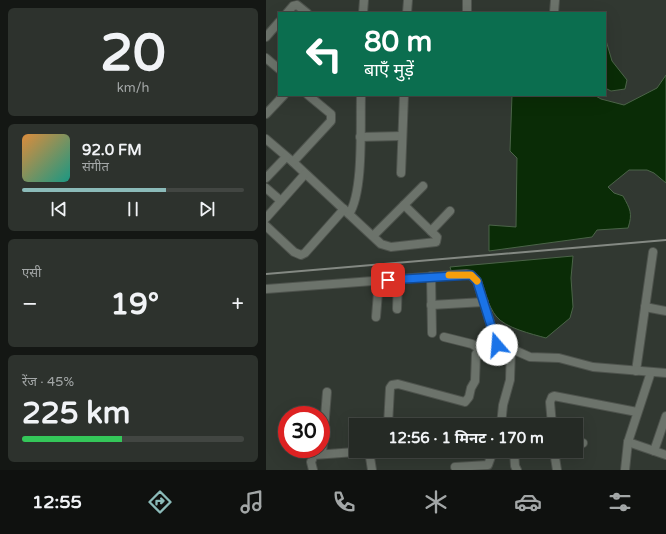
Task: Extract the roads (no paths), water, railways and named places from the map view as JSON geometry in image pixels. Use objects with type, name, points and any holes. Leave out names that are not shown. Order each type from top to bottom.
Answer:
[{"type":"street","points":[[363,12],[364,0]]},
{"type":"street","points":[[408,0],[408,12]]},
{"type":"street","points":[[467,0],[467,12]]},
{"type":"street","points":[[554,12],[555,0]]},
{"type":"street","points":[[288,12],[293,6],[297,5],[306,12]]},
{"type":"street","points":[[266,37],[278,23]]},
{"type":"street","points":[[266,58],[278,69]]},
{"type":"street","points":[[266,114],[283,96]]},
{"type":"street","points":[[266,178],[290,160],[331,121],[331,114],[309,96]]},
{"type":"street","points":[[266,226],[294,252],[301,255],[305,253],[346,212],[353,208],[357,192],[361,96]]},
{"type":"street","points":[[401,173],[404,96]]},
{"type":"street","points":[[360,137],[402,136]]},
{"type":"street","points":[[266,139],[346,212],[386,246],[433,244],[436,242],[437,237],[404,205]]},
{"type":"street","points":[[266,218],[305,174]]},
{"type":"street","points":[[373,236],[423,186]]},
{"type":"street","points":[[266,188],[281,201]]},
{"type":"street","points":[[430,231],[450,211]]},
{"type":"street","points":[[636,371],[653,252]]},
{"type":"street","points":[[266,289],[431,276],[471,275],[477,281],[497,345]]},
{"type":"street","points":[[431,276],[432,333]]},
{"type":"street","points":[[397,309],[398,279]]},
{"type":"street","points":[[376,317],[379,280]]},
{"type":"street","points":[[431,305],[484,302]]},
{"type":"street","points":[[645,307],[666,311]]},
{"type":"street","points":[[444,337],[472,344],[480,349]]},
{"type":"street","points":[[388,418],[390,388],[394,384],[462,402],[467,400],[475,380],[476,354],[480,349],[497,345],[511,348],[530,357],[559,358],[584,366],[666,373]]},
{"type":"street","points":[[502,418],[503,404],[510,380],[511,348]]},
{"type":"street","points":[[625,470],[628,442],[651,372]]},
{"type":"street","points":[[326,406],[327,392]]},
{"type":"street","points":[[551,418],[550,402],[554,396],[637,412]]},
{"type":"street","points":[[654,451],[666,416]]},
{"type":"street","points":[[628,442],[666,455]]},
{"type":"street","points":[[330,453],[349,452]]},
{"type":"street","points":[[311,458],[313,470]]},
{"type":"street","points":[[370,458],[372,470]]},
{"type":"street","points":[[455,467],[488,465],[490,458]]},
{"type":"street","points":[[514,458],[515,468]]},
{"type":"street","points":[[555,458],[557,470]]},
{"type":"railway","points":[[266,274],[666,240]]}]
